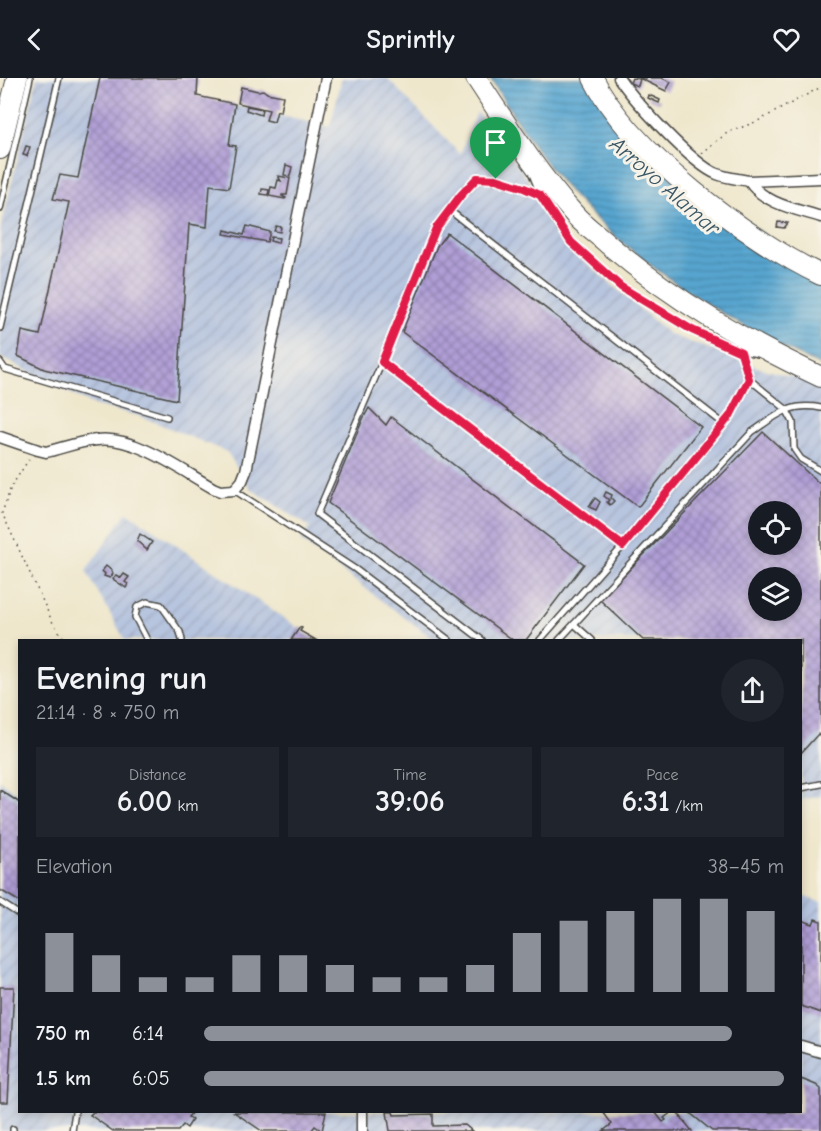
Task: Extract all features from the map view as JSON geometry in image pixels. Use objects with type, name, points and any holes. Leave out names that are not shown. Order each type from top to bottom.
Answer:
[{"type":"highway","points":[[0,99],[5,78]]},
{"type":"highway","points":[[0,149],[17,78]]},
{"type":"highway","points":[[476,78],[540,174],[577,217],[666,290],[712,321],[778,357],[821,377]]},
{"type":"highway","points":[[593,78],[610,106],[656,158],[726,216],[821,275]]},
{"type":"street","points":[[0,437],[46,452],[98,439],[120,441],[136,446],[213,488],[220,491],[234,490],[242,481],[246,471],[326,78]]},
{"type":"street","points":[[619,78],[633,96],[695,160],[717,174],[749,181],[821,178]]},
{"type":"street","points":[[749,181],[765,198],[821,217]]},
{"type":"street","points":[[802,1046],[821,1052]]},
{"type":"street","points":[[362,1113],[362,1131]]},
{"type":"lane","points":[[0,209],[30,78]]},
{"type":"lane","points":[[0,328],[59,78]]},
{"type":"lane","points":[[519,142],[540,195],[571,242],[621,287],[692,330],[741,352],[778,357]]},
{"type":"lane","points":[[0,182],[8,170]]},
{"type":"lane","points":[[481,639],[317,514],[436,228],[477,178],[496,179],[540,195]]},
{"type":"lane","points":[[449,210],[723,423]]},
{"type":"lane","points":[[741,352],[749,379],[786,409],[793,422],[794,449],[801,459],[821,471]]},
{"type":"lane","points":[[0,362],[5,369],[167,417]]},
{"type":"lane","points":[[382,362],[623,546]]},
{"type":"lane","points":[[541,639],[623,546],[730,416],[749,379]]},
{"type":"lane","points":[[560,639],[752,432],[786,409],[804,405],[821,408]]},
{"type":"lane","points":[[234,490],[356,569],[447,639]]},
{"type":"lane","points":[[146,639],[135,617],[137,607],[147,602],[160,605],[180,632],[182,639]]},
{"type":"lane","points":[[574,624],[591,639]]},
{"type":"lane","points":[[802,788],[821,784]]},
{"type":"lane","points":[[813,786],[821,790]]},
{"type":"lane","points":[[0,902],[18,914]]},
{"type":"lane","points":[[72,1131],[75,1113]]},
{"type":"path","points":[[695,160],[727,133],[758,121],[821,87]]},
{"type":"path","points":[[38,450],[34,452],[11,487],[2,513],[53,623],[64,639]]},
{"type":"shaded area","points":[[37,78],[198,78],[197,97],[330,127],[342,78],[387,78],[460,154],[477,112],[527,178],[568,247],[669,334],[763,369],[821,384],[821,796],[802,800],[802,639],[434,639],[301,541],[310,527],[251,489],[227,452],[140,416],[93,405],[0,357],[0,231]]},
{"type":"shaded area","points":[[127,512],[315,639],[124,639],[86,571]]},
{"type":"shaded area","points":[[0,781],[18,793],[18,1113],[802,1113],[802,896],[821,902],[821,1131],[0,1131]]},
{"type":"water","name":"Arroyo Alamar","points":[[490,78],[585,78],[613,118],[821,279],[821,366],[759,334],[697,297],[612,234],[559,180]]},
{"type":"building","points":[[100,78],[198,78],[197,96],[235,104],[229,145],[236,146],[229,188],[210,185],[207,227],[189,224],[177,400],[44,369],[18,356],[22,331],[40,335],[69,202],[53,199],[60,175],[78,178]]},
{"type":"building","points":[[632,78],[640,79],[638,86],[630,83]]},
{"type":"building","points":[[639,78],[662,78],[671,82],[666,91]]},
{"type":"building","points":[[241,87],[283,96],[280,112],[277,111],[274,122],[266,120],[269,110],[238,103]]},
{"type":"building","points":[[649,95],[660,100],[659,103],[648,98]]},
{"type":"building","points":[[247,106],[262,109],[261,115],[246,110]]},
{"type":"building","points":[[26,146],[30,147],[27,156],[23,155]]},
{"type":"building","points":[[286,165],[292,167],[290,176],[284,175]]},
{"type":"building","points":[[278,176],[290,178],[287,195],[282,195],[285,199],[269,196],[271,187],[276,188],[278,180],[281,181]]},
{"type":"building","points":[[262,189],[269,190],[268,195],[261,194]]},
{"type":"building","points":[[778,222],[788,223],[784,228],[777,227]]},
{"type":"building","points":[[247,226],[270,232],[267,242],[224,234],[225,230],[244,235]]},
{"type":"building","points":[[276,226],[281,227],[280,232],[274,231]]},
{"type":"building","points":[[447,233],[701,427],[638,507],[402,332],[437,246]]},
{"type":"building","points":[[271,237],[279,238],[278,243],[270,241]]},
{"type":"building","points":[[369,408],[386,425],[391,417],[584,564],[527,639],[512,639],[328,503]]},
{"type":"building","points":[[763,432],[821,485],[821,737],[818,734],[802,752],[802,639],[642,639],[600,600]]},
{"type":"building","points":[[606,492],[612,495],[611,498],[614,501],[610,505],[607,502],[609,500],[604,496]]},
{"type":"building","points":[[595,498],[600,502],[596,510],[589,507]]},
{"type":"building","points":[[140,534],[152,542],[147,550],[137,541]]},
{"type":"building","points":[[106,566],[113,574],[110,578],[104,576],[102,571]]},
{"type":"building","points":[[124,574],[129,577],[125,582],[128,584],[126,588],[113,579],[116,575],[121,578]]},
{"type":"building","points":[[300,627],[302,628],[300,631],[314,639],[292,639]]},
{"type":"building","points":[[0,790],[18,802],[18,901],[0,890]]},
{"type":"building","points":[[815,919],[821,921],[821,1013],[802,1006],[802,920],[813,924]]},
{"type":"building","points":[[0,987],[14,987],[8,1102],[0,1102]]},
{"type":"building","points":[[802,1079],[821,1089],[821,1131],[712,1131],[690,1113],[802,1113]]},
{"type":"building","points":[[92,1113],[191,1113],[188,1117],[192,1120],[187,1128],[183,1125],[178,1131],[113,1131],[90,1115]]},
{"type":"building","points":[[235,1113],[326,1113],[322,1131],[315,1126],[311,1131],[262,1131]]},
{"type":"building","points":[[387,1113],[394,1115],[433,1114],[433,1126],[465,1125],[472,1131],[390,1131]]},
{"type":"building","points":[[604,1113],[656,1113],[663,1122],[666,1120],[664,1118],[671,1113],[678,1113],[692,1131],[603,1131],[612,1124]]},
{"type":"route","points":[[477,178],[496,179],[540,195],[571,242],[621,287],[692,330],[741,352],[749,379],[730,416],[623,546],[382,362],[436,228],[477,178]]}]
